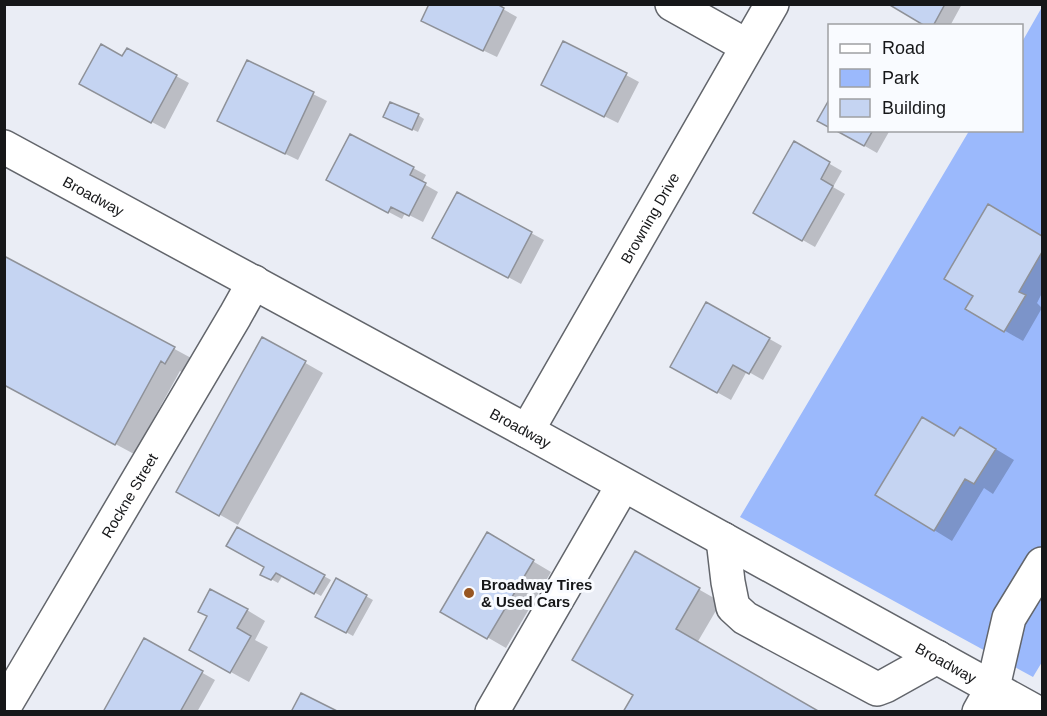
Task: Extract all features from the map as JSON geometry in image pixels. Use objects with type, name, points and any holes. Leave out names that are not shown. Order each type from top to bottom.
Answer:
[{"type":"street","points":[[672,4],[747,46]]},
{"type":"street","name":"Browning Drive","points":[[527,431],[772,4]]},
{"type":"street","name":"Broadway","points":[[4,147],[937,657],[986,699],[1036,711]]},
{"type":"street","name":"Rockne Street","points":[[4,707],[254,282]]},
{"type":"street","points":[[492,711],[623,485]]},
{"type":"street","points":[[723,540],[733,607],[745,618],[877,689],[937,657]]},
{"type":"street","points":[[986,699],[1009,618],[1042,564]]},
{"type":"green space","points":[[1042,7],[1042,662],[1033,677],[740,517],[968,132],[1023,132],[1023,40]]},
{"type":"building","points":[[429,4],[497,4],[504,8],[483,51],[421,21]]},
{"type":"building","points":[[888,4],[945,4],[934,24],[922,24]]},
{"type":"building","points":[[563,41],[627,73],[604,117],[541,85]]},
{"type":"building","points":[[101,44],[122,56],[127,48],[177,75],[151,123],[79,84]]},
{"type":"building","points":[[247,60],[314,92],[285,154],[217,121]]},
{"type":"building","points":[[390,102],[419,114],[412,130],[383,117]]},
{"type":"building","points":[[828,102],[828,127],[817,121]]},
{"type":"building","points":[[839,132],[872,132],[864,146]]},
{"type":"building","points":[[350,134],[414,167],[410,175],[426,183],[409,216],[391,207],[388,213],[326,180]]},
{"type":"building","points":[[794,141],[830,162],[821,179],[833,186],[802,241],[753,213]]},
{"type":"building","points":[[457,192],[532,232],[508,278],[432,238]]},
{"type":"building","points":[[988,204],[1042,236],[1042,252],[1019,292],[1026,295],[1004,332],[965,309],[973,296],[944,279]]},
{"type":"building","points":[[4,256],[175,347],[165,364],[161,361],[115,445],[4,385]]},
{"type":"building","points":[[706,302],[770,338],[749,374],[733,365],[717,393],[670,367]]},
{"type":"building","points":[[262,337],[306,361],[219,516],[176,492]]},
{"type":"building","points":[[922,417],[954,436],[960,427],[996,449],[974,484],[965,479],[934,531],[875,495]]},
{"type":"building","points":[[237,527],[325,575],[314,594],[276,573],[271,580],[260,575],[264,567],[226,546]]},
{"type":"building","points":[[487,532],[534,560],[487,639],[440,612]]},
{"type":"building","points":[[635,551],[700,588],[676,629],[820,712],[623,712],[633,695],[572,660]]},
{"type":"building","points":[[336,578],[367,595],[346,633],[315,617]]},
{"type":"building","points":[[210,589],[248,609],[237,628],[251,636],[230,673],[189,650],[207,616],[198,612]]},
{"type":"building","points":[[144,638],[203,671],[180,712],[103,712]]},
{"type":"building","points":[[301,693],[339,712],[291,712]]},
{"type":"place","name":"Broadway Tires & Used Cars","points":[[469,593]]}]
